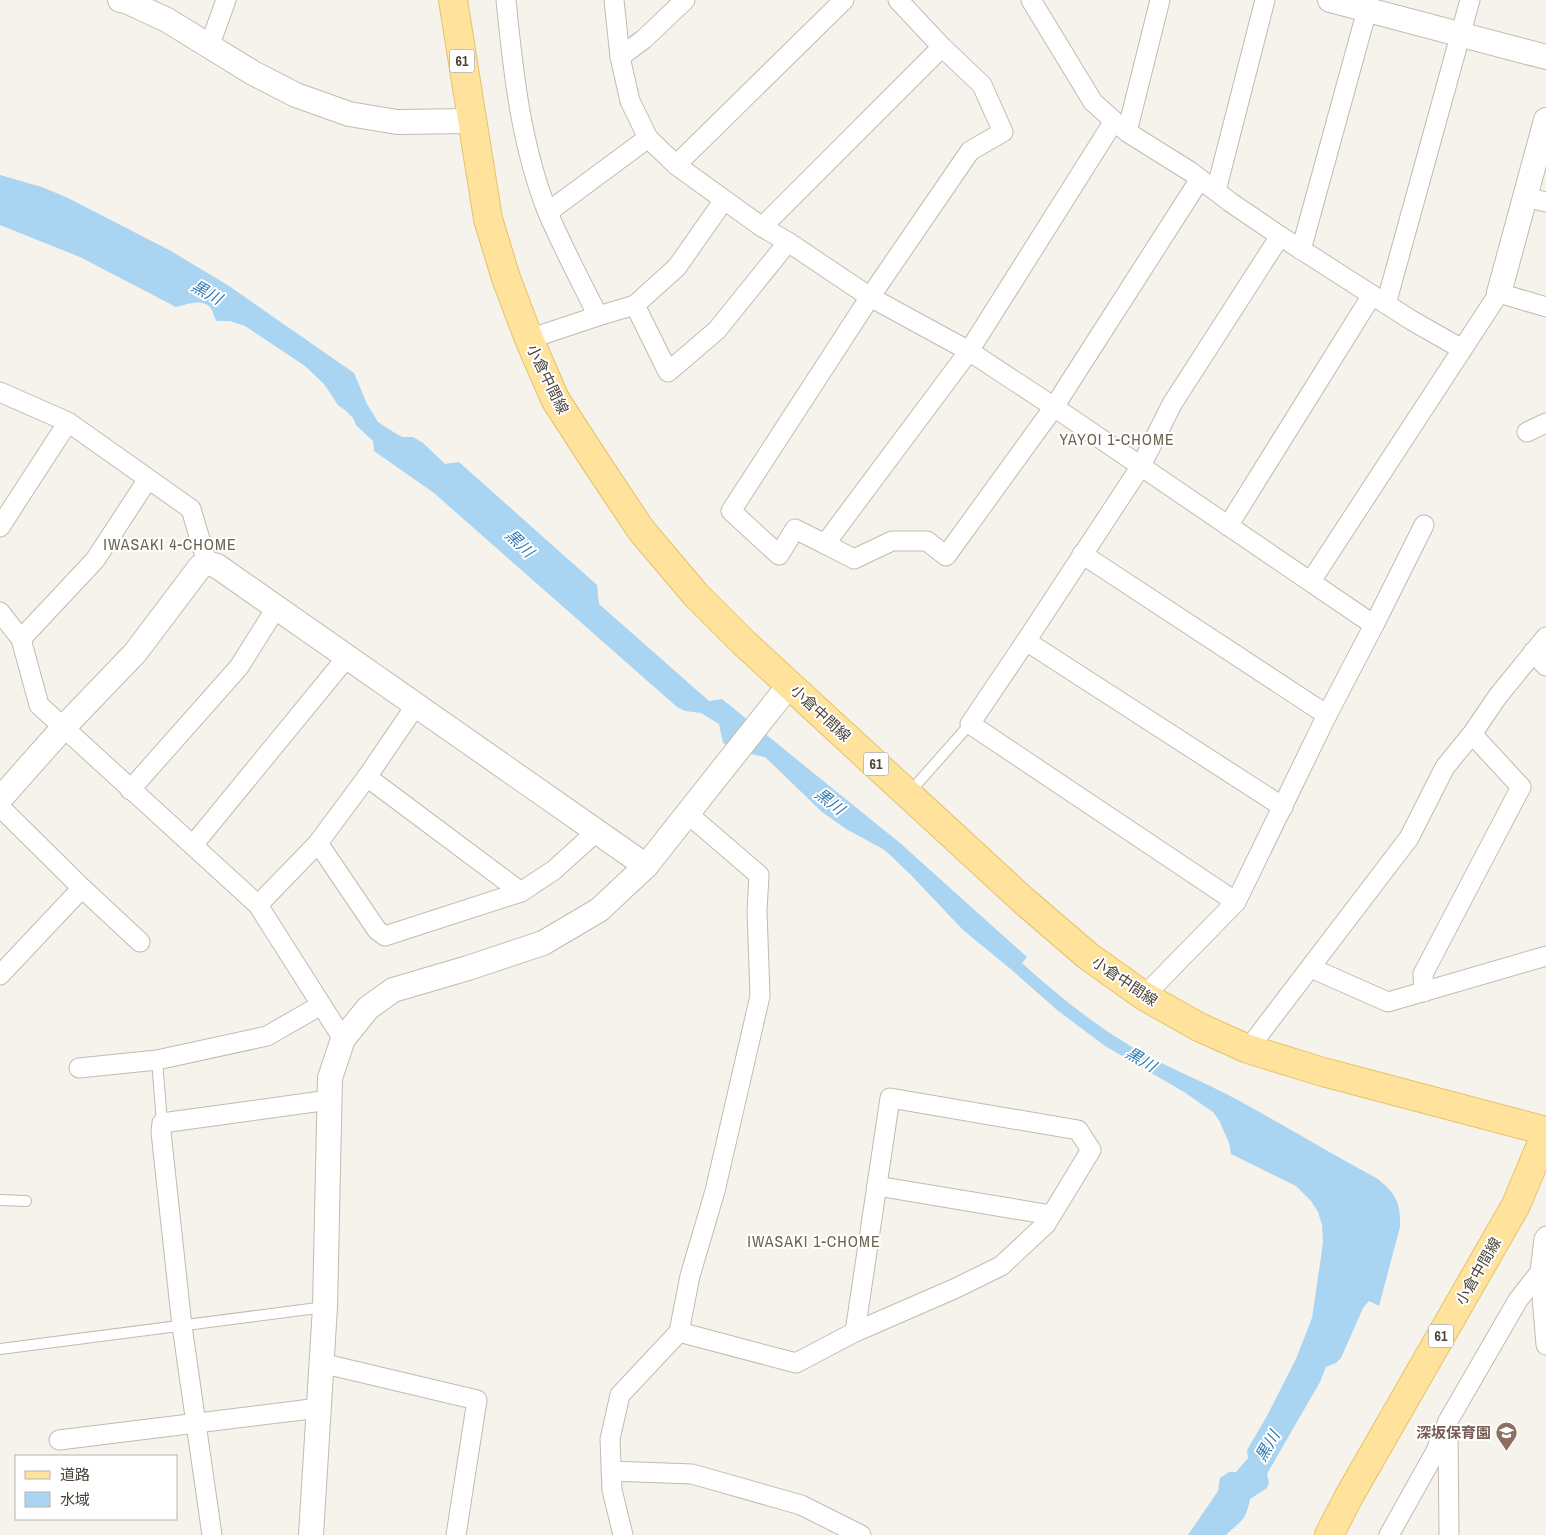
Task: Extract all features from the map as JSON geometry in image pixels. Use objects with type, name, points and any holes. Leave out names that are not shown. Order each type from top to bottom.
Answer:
[{"type":"main road","name":"61","points":[[453,0],[472,121]]},
{"type":"main road","name":"小倉中間線","points":[[472,121],[488,219],[506,278],[554,399],[641,530],[696,594],[744,643],[1031,907],[1088,956],[1144,996],[1199,1027],[1248,1049],[1323,1072],[1546,1132],[1516,1205],[1348,1498],[1329,1535]]},
{"type":"street","points":[[120,0],[167,20],[254,74],[296,95],[349,114],[397,122],[472,121]]},
{"type":"street","points":[[209,46],[226,0]]},
{"type":"street","points":[[506,0],[513,65],[529,154],[548,212],[598,316]]},
{"type":"street","points":[[614,0],[620,57],[630,101],[648,138],[676,165],[762,227],[788,242],[870,297],[969,351],[1054,407],[1374,625]]},
{"type":"street","points":[[620,57],[644,39],[684,0]]},
{"type":"street","points":[[676,165],[844,0]]},
{"type":"street","points":[[898,0],[942,47],[982,84],[1004,132],[970,151],[870,297],[731,511],[779,554],[795,529],[854,559],[892,541],[926,541],[946,556],[1054,407],[1200,179]]},
{"type":"street","points":[[1030,0],[1093,102],[1121,126],[1301,250],[1462,349]]},
{"type":"street","points":[[826,544],[969,351],[1121,126],[1160,0]]},
{"type":"street","points":[[1216,191],[1265,0]]},
{"type":"street","points":[[1330,0],[1546,57]]},
{"type":"street","points":[[1228,526],[1379,299],[1470,0]]},
{"type":"street","points":[[1301,250],[1367,10]]},
{"type":"street","points":[[762,227],[942,47]]},
{"type":"street","points":[[1311,581],[1500,293],[1536,200],[1546,120]]},
{"type":"street","points":[[548,212],[648,138]]},
{"type":"street","points":[[529,339],[635,305],[677,267],[724,200]]},
{"type":"street","points":[[1236,902],[970,724],[1141,466],[1172,404],[1280,236]]},
{"type":"street","points":[[635,305],[668,372],[717,330],[788,242]]},
{"type":"street","points":[[1500,293],[1546,307]]},
{"type":"street","points":[[0,392],[68,422],[191,510],[207,563]]},
{"type":"street","points":[[0,526],[68,422]]},
{"type":"street","points":[[1527,432],[1546,423]]},
{"type":"street","points":[[21,639],[95,560],[148,479]]},
{"type":"street","points":[[1144,996],[1236,902],[1424,525]]},
{"type":"street","points":[[1082,554],[1328,715]]},
{"type":"street","points":[[0,799],[63,728],[135,653],[200,567],[207,563],[217,566],[646,866]]},
{"type":"street","points":[[130,790],[239,667],[276,608]]},
{"type":"street","points":[[0,612],[21,639],[39,705],[258,905],[343,1039]]},
{"type":"street","points":[[1248,1049],[1409,838],[1445,767],[1472,734],[1498,696],[1546,637]]},
{"type":"street","points":[[1026,641],[1283,807]]},
{"type":"street","points":[[1533,652],[1546,666]]},
{"type":"street","points":[[193,845],[348,658]]},
{"type":"street","points":[[311,1535],[325,1307],[330,1078],[343,1039],[368,1008],[393,990],[543,943],[599,910],[646,866],[790,684]]},
{"type":"street","points":[[258,905],[318,844],[416,705]]},
{"type":"street","points":[[1424,992],[1423,974],[1521,787],[1472,734]]},
{"type":"street","points":[[367,777],[521,892]]},
{"type":"street","points":[[0,807],[140,942]]},
{"type":"street","points":[[623,1535],[612,1490],[610,1439],[620,1395],[679,1332],[690,1276],[715,1191],[760,996],[757,912],[759,875],[688,814]]},
{"type":"street","points":[[318,844],[376,930],[385,936],[521,892],[554,870],[596,832]]},
{"type":"street","points":[[0,975],[82,888]]},
{"type":"street","points":[[1311,968],[1388,1002],[1546,956]]},
{"type":"street","points":[[79,1068],[157,1060],[268,1036],[321,1005]]},
{"type":"street","points":[[679,1332],[796,1363],[855,1332],[954,1289],[1001,1266],[1046,1224],[1090,1150],[1078,1130],[890,1098],[855,1332]]},
{"type":"street","points":[[212,1535],[182,1326],[161,1132],[162,1123],[330,1100]]},
{"type":"street","points":[[877,1186],[1051,1215]]},
{"type":"street","points":[[1546,1236],[1540,1272],[1546,1345]]},
{"type":"street","points":[[1389,1535],[1436,1451],[1448,1421],[1518,1300],[1540,1272]]},
{"type":"street","points":[[321,1363],[477,1400],[456,1535]]},
{"type":"street","points":[[59,1440],[319,1408]]},
{"type":"street","points":[[1448,1421],[1449,1535]]},
{"type":"street","points":[[611,1471],[692,1474],[801,1505],[861,1535]]},
{"type":"lane","points":[[908,794],[970,724]]},
{"type":"lane","points":[[157,1060],[162,1123]]},
{"type":"lane","points":[[0,1200],[26,1201]]},
{"type":"lane","points":[[0,1349],[325,1307]]},
{"type":"water","name":"黒川","points":[[0,175],[42,187],[68,198],[171,251],[229,286],[354,373],[367,404],[378,422],[402,437],[413,437],[423,443],[445,464],[459,462],[597,585],[599,604],[709,701],[722,699],[900,843],[1027,957],[1022,963],[1067,1002],[1133,1048],[1236,1099],[1378,1179],[1389,1189],[1400,1211],[1400,1227],[1379,1306],[1369,1301],[1363,1308],[1341,1358],[1336,1363],[1326,1367],[1320,1382],[1267,1474],[1269,1482],[1267,1488],[1250,1499],[1245,1515],[1236,1526],[1226,1535],[1188,1535],[1218,1491],[1220,1478],[1229,1472],[1236,1472],[1248,1458],[1247,1450],[1296,1359],[1312,1318],[1323,1243],[1322,1225],[1318,1212],[1311,1201],[1296,1186],[1231,1154],[1229,1143],[1219,1120],[1213,1112],[1184,1092],[1105,1046],[1057,1010],[963,930],[889,854],[846,829],[822,812],[765,757],[746,753],[723,743],[719,724],[701,713],[685,711],[677,707],[434,493],[374,451],[373,441],[356,425],[353,418],[338,405],[324,384],[305,366],[245,326],[230,321],[217,321],[212,310],[205,304],[196,302],[176,307],[80,257],[0,225]]},
{"type":"place","name":"深坂保育園","points":[[1507,1451]]},
{"type":"district","name":"YAYOI 1-CHOME","points":[[1117,439]]},
{"type":"district","name":"IWASAKI 4-CHOME","points":[[170,544]]},
{"type":"district","name":"IWASAKI 1-CHOME","points":[[814,1241]]}]
